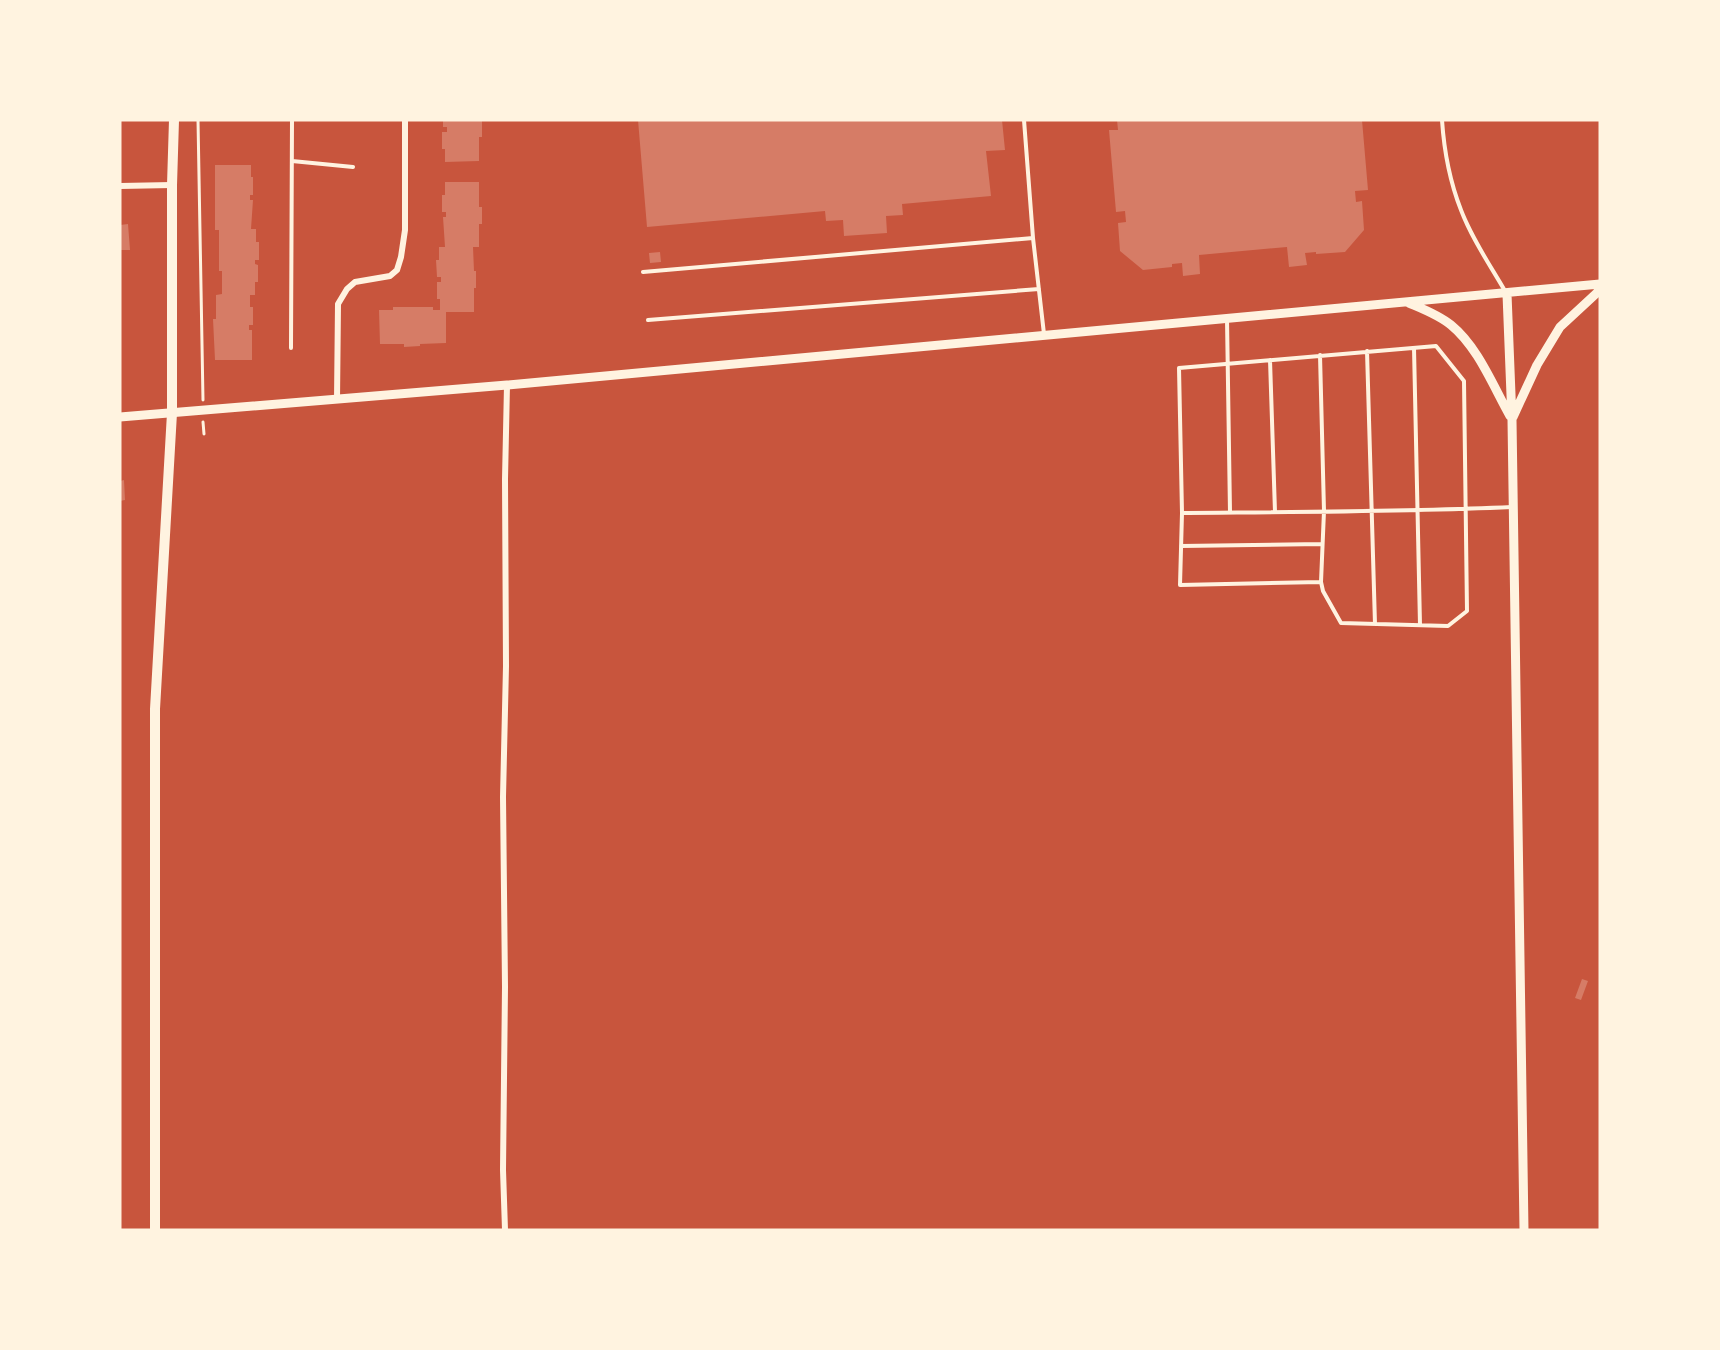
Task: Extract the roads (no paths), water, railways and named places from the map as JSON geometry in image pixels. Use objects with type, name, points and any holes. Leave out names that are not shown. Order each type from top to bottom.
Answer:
[{"type":"main road","points":[[155,1230],[155,709],[172,413],[174,120]]},
{"type":"street","points":[[337,400],[338,304],[347,289],[355,282],[390,276],[397,270],[401,257],[405,230],[405,120]]},
{"type":"street","points":[[120,186],[172,184]]},
{"type":"street","points":[[120,417],[507,385],[1600,284]]},
{"type":"street","points":[[1512,420],[1537,365],[1560,327],[1600,290]]},
{"type":"street","points":[[1507,294],[1512,420],[1524,1230]]},
{"type":"street","points":[[1407,302],[1449,323],[1464,336],[1512,420]]},
{"type":"street","points":[[505,1230],[503,797],[507,385]]},
{"type":"lane","points":[[291,348],[292,120]]},
{"type":"lane","points":[[1024,120],[1044,335]]},
{"type":"lane","points":[[1442,120],[1444,145],[1461,210],[1479,247],[1507,294]]},
{"type":"lane","points":[[292,161],[353,167]]},
{"type":"lane","points":[[643,272],[1034,238]]},
{"type":"lane","points":[[648,320],[1039,289]]},
{"type":"lane","points":[[1227,318],[1230,512]]},
{"type":"lane","points":[[1320,356],[1323,511],[1321,582],[1323,591],[1341,623],[1448,626],[1467,611],[1464,381],[1436,346],[1179,368],[1182,513],[1180,585],[1321,582]]},
{"type":"lane","points":[[1414,348],[1420,625]]},
{"type":"lane","points":[[1367,351],[1375,624]]},
{"type":"lane","points":[[1270,360],[1275,512]]},
{"type":"lane","points":[[1182,513],[1513,507]]},
{"type":"lane","points":[[1181,546],[1322,544]]}]
